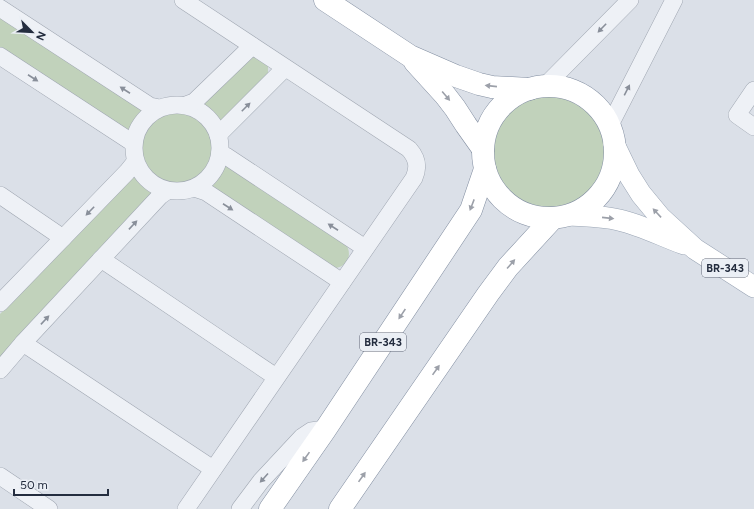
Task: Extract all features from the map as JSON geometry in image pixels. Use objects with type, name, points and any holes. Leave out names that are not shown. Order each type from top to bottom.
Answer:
[{"type":"highway","points":[[326,0],[410,56],[456,76],[492,87],[561,87],[576,92],[589,99],[600,110],[612,135],[614,163],[609,180],[599,195],[585,207],[561,217],[508,267],[340,509]]},
{"type":"highway","points":[[410,56],[446,95],[455,108],[484,159],[491,183],[496,192],[507,204],[521,212],[537,217],[561,217]]},
{"type":"highway","points":[[484,159],[486,133],[492,118],[503,105],[515,95],[538,87]]},
{"type":"highway","name":"BR-343","points":[[270,509],[325,430],[471,210],[484,159]]},
{"type":"main road","name":"BR-343","points":[[612,135],[629,175],[641,194],[660,217],[696,249],[754,287]]},
{"type":"main road","name":"BR-343","points":[[561,217],[609,218],[636,224],[696,249]]},
{"type":"street","points":[[183,0],[409,149],[413,153],[417,168],[414,178],[186,509]]},
{"type":"street","points":[[538,87],[630,0]]},
{"type":"street","points":[[612,135],[674,0]]},
{"type":"street","points":[[0,8],[150,106],[159,108]]},
{"type":"street","points":[[186,106],[194,102],[252,46]]},
{"type":"street","points":[[0,56],[134,144]]},
{"type":"street","points":[[218,135],[285,68]]},
{"type":"street","points":[[754,90],[737,116],[754,127]]},
{"type":"street","points":[[177,104],[186,106],[194,108],[202,113],[214,126],[220,144],[218,162],[214,170],[205,180],[194,188],[176,192],[167,191],[151,183],[139,170],[135,162],[134,153],[135,134],[145,119],[159,108],[177,104]]},
{"type":"street","points":[[220,153],[366,248]]},
{"type":"street","points":[[0,303],[135,162]]},
{"type":"street","points":[[194,188],[206,192],[342,282]]},
{"type":"street","points":[[0,370],[101,259],[160,196],[167,191]]},
{"type":"street","points":[[0,195],[63,238]]},
{"type":"street","points":[[101,259],[276,377]]},
{"type":"street","points":[[23,343],[213,469]]},
{"type":"street","points":[[240,509],[261,481],[302,437],[311,431],[325,430]]},
{"type":"street","points":[[0,476],[49,509]]},
{"type":"green space","points":[[0,16],[141,108],[142,113],[130,132],[0,49]]},
{"type":"green space","points":[[255,56],[268,65],[268,74],[219,122],[203,106],[203,103],[251,57]]},
{"type":"green space","points":[[549,97],[560,98],[570,102],[588,113],[599,131],[603,141],[603,163],[599,173],[588,191],[570,202],[560,206],[549,207],[538,206],[528,202],[510,191],[499,173],[495,163],[494,152],[495,141],[499,131],[510,113],[528,102],[538,98]]},
{"type":"green space","points":[[177,110],[191,113],[204,121],[212,134],[215,148],[212,162],[204,175],[191,183],[177,186],[163,183],[150,175],[142,162],[139,148],[142,134],[150,121],[163,113]]},
{"type":"green space","points":[[228,165],[347,246],[349,257],[346,263],[336,268],[212,189],[217,176]]},
{"type":"green space","points":[[131,177],[136,177],[152,192],[152,196],[0,359],[0,314]]}]
